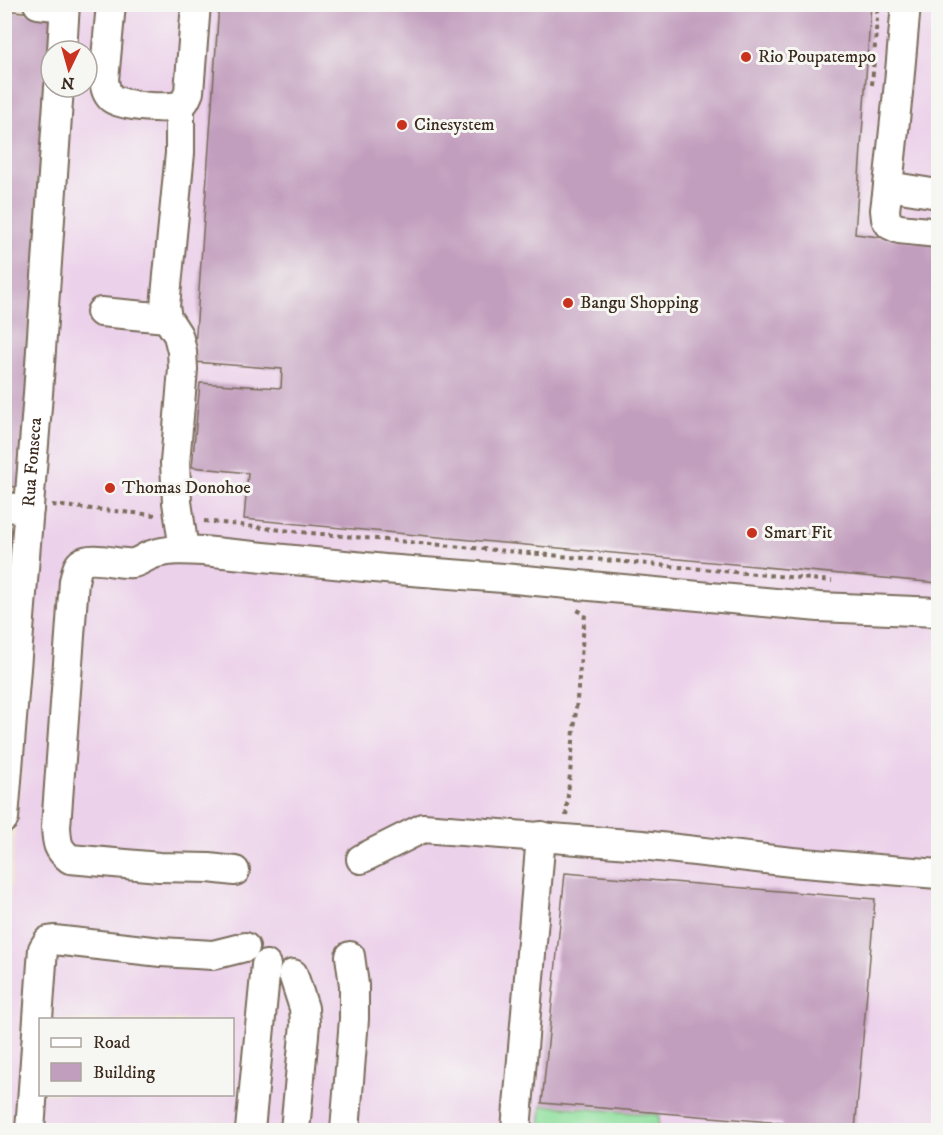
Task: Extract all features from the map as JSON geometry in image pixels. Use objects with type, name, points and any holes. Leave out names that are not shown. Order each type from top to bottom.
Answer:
[{"type":"street","points":[[111,4],[104,80],[106,90],[118,101],[167,107],[180,106],[189,92],[196,4]]},
{"type":"street","points":[[906,4],[885,210],[886,219],[890,225],[899,229],[939,233]]},
{"type":"street","points":[[56,5],[61,39]]},
{"type":"street","points":[[99,46],[107,46]]},
{"type":"street","name":"Rua Fonseca","points":[[4,818],[21,506],[38,394],[58,99]]},
{"type":"street","points":[[180,106],[180,153],[165,306],[167,318],[178,335],[182,351],[183,369],[175,463],[184,550]]},
{"type":"street","points":[[888,186],[939,194]]},
{"type":"street","points":[[101,312],[167,318]]},
{"type":"street","points":[[235,871],[70,859],[61,852],[57,842],[56,827],[74,581],[77,569],[82,563],[89,561],[134,563],[164,551],[184,550],[572,571],[819,607],[939,612]]},
{"type":"street","points":[[361,859],[423,828],[565,838],[792,862],[939,874]]},
{"type":"street","points":[[516,1131],[529,994],[565,838]]},
{"type":"street","points":[[30,1131],[43,949],[48,941],[213,955],[244,947]]},
{"type":"street","points":[[345,1131],[354,1019],[354,985],[350,956]]},
{"type":"street","points":[[250,1131],[266,965]]},
{"type":"street","points":[[293,974],[304,1008],[305,1024],[295,1131]]},
{"type":"path","points":[[21,506],[180,518],[300,532],[572,571],[843,582]]},
{"type":"path","points":[[565,838],[585,614],[570,605],[572,571]]},
{"type":"shaded area","points":[[75,5],[938,5],[938,1130],[5,1130],[5,966],[68,99],[99,99],[99,39],[73,39]]},
{"type":"green space","points":[[542,1105],[659,1115],[658,1130],[540,1130]]},
{"type":"building","name":"Bangu Shopping","points":[[219,4],[871,4],[855,234],[938,244],[938,583],[244,519],[248,473],[192,467],[200,383],[281,388],[282,369],[194,362]]},
{"type":"building","points":[[4,10],[60,16],[54,39],[39,39],[39,99],[50,99],[23,487],[4,486]]},
{"type":"building","points":[[565,873],[875,899],[855,1130],[782,1130],[782,1123],[542,1103]]},
{"type":"place","name":"Rio Poupatempo","points":[[746,57]]},
{"type":"place","name":"Cinesystem","points":[[402,125]]},
{"type":"place","name":"Bangu Shopping","points":[[568,303]]},
{"type":"place","name":"Thomas Donohoe","points":[[110,488]]},
{"type":"place","name":"Smart Fit","points":[[752,533]]}]
